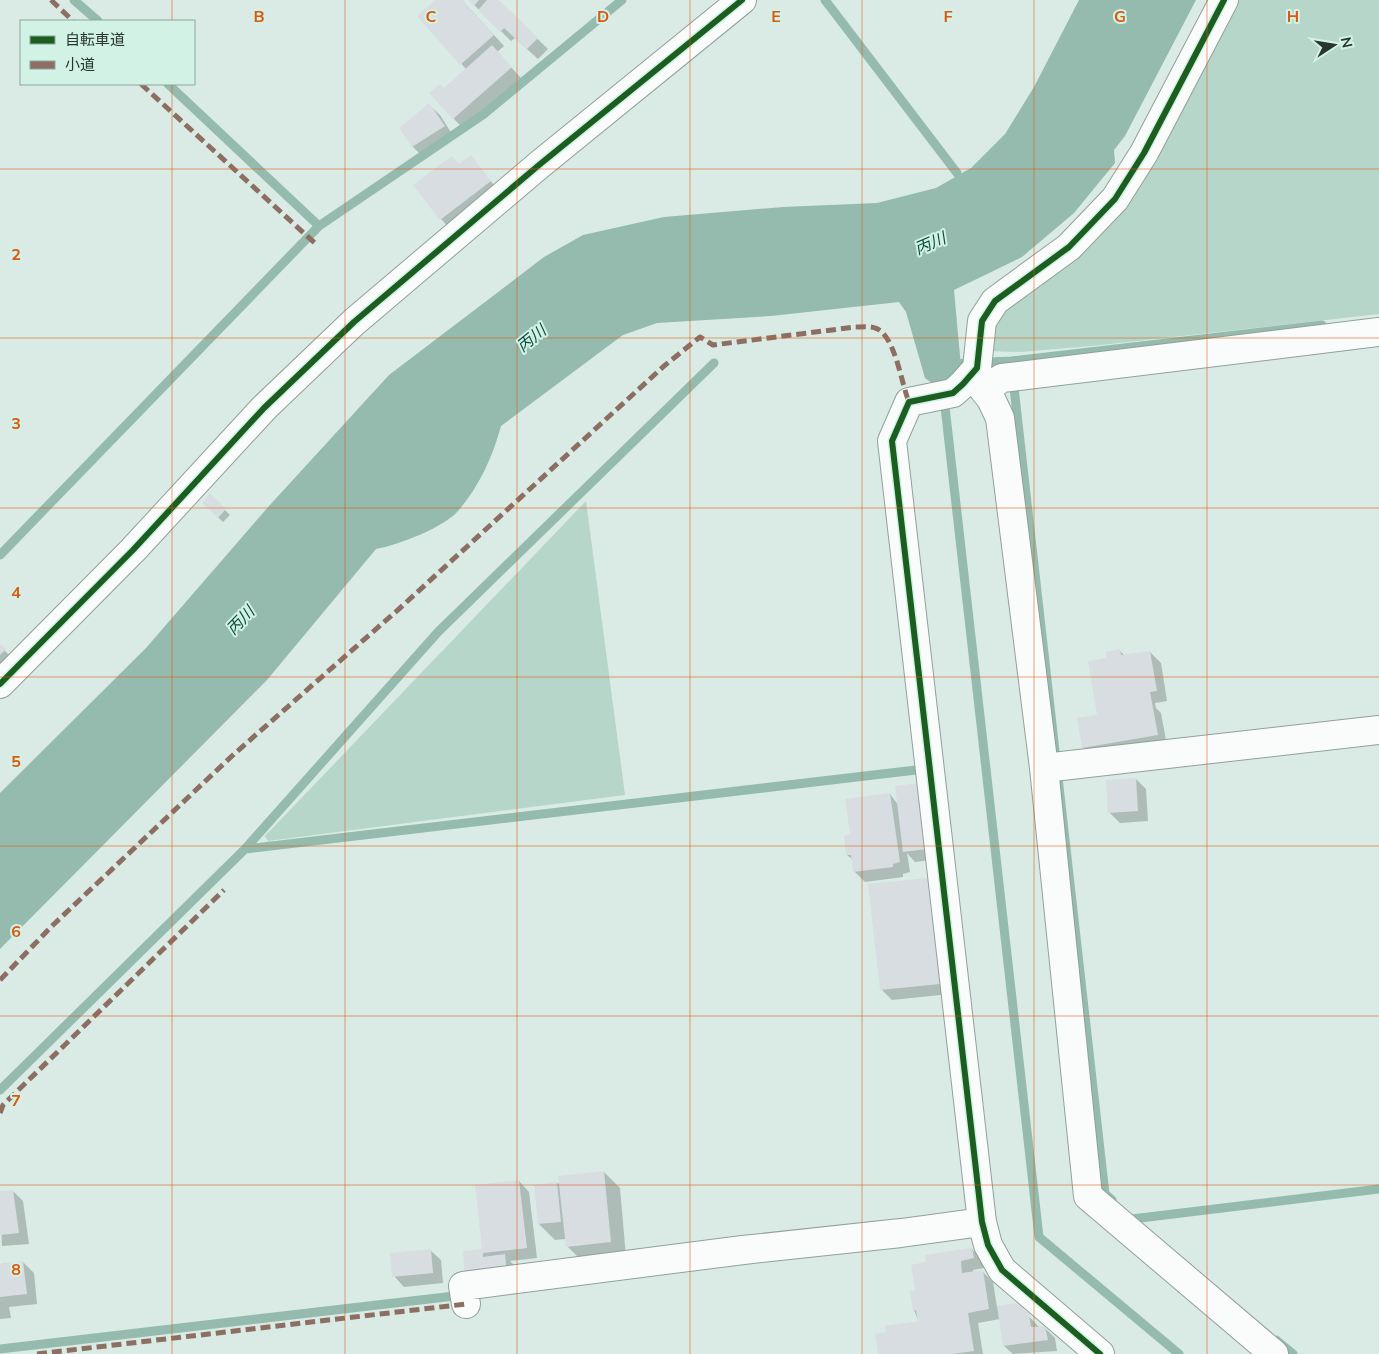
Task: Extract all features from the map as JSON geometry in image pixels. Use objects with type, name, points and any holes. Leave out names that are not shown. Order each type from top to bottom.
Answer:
[{"type":"street","points":[[0,684],[133,550],[264,408],[354,322],[539,165],[742,0]]},
{"type":"street","points":[[1224,0],[1144,153],[1120,191],[1094,222],[1069,247],[995,301],[982,321],[977,379],[991,399],[1000,418],[1054,767],[1088,1196],[1274,1354]]},
{"type":"street","points":[[1100,1354],[1002,1270],[988,1245],[982,1222],[892,441],[908,402],[977,379],[1379,332]]},
{"type":"street","points":[[1054,767],[1379,730]]},
{"type":"street","points":[[465,1298],[464,1286],[982,1222]]},
{"type":"shaded area","points":[[1235,0],[1379,0],[1379,314],[1092,346],[1021,352],[987,351],[993,324],[1011,301],[1084,247]]},
{"type":"shaded area","points":[[586,501],[625,795],[268,841],[265,836]]},
{"type":"water","name":"丙川","points":[[1079,0],[1196,0],[1125,136],[1114,150],[1115,163],[1074,213],[1022,257],[954,290],[961,367],[948,381],[932,383],[925,378],[906,312],[899,302],[771,316],[657,323],[623,335],[501,426],[494,449],[479,481],[458,511],[442,524],[420,535],[376,549],[267,680],[0,949],[0,793],[146,648],[269,506],[389,375],[544,257],[583,235],[664,217],[783,207],[877,203],[936,188],[971,168],[1005,134],[1034,87]]},
{"type":"building","points":[[435,0],[462,0],[494,35],[460,65],[417,16]]},
{"type":"building","points":[[468,0],[479,0],[474,6]]},
{"type":"building","points":[[487,0],[499,0],[538,38],[527,49],[504,28],[500,32],[478,10]]},
{"type":"building","points":[[492,45],[512,67],[453,119],[429,93],[440,84],[444,88]]},
{"type":"building","points":[[429,103],[445,126],[412,147],[399,128]]},
{"type":"building","points":[[471,155],[491,181],[440,220],[413,185],[452,156],[459,164]]},
{"type":"building","points":[[210,493],[226,509],[218,518],[202,503]]},
{"type":"building","points":[[0,644],[6,649],[0,655]]},
{"type":"building","points":[[1120,649],[1121,655],[1150,651],[1157,691],[1150,692],[1158,735],[1082,748],[1077,718],[1097,715],[1088,661],[1106,658],[1106,652]]},
{"type":"building","points":[[1136,778],[1138,811],[1108,813],[1106,780]]},
{"type":"building","points":[[920,783],[928,849],[903,852],[895,786]]},
{"type":"building","points":[[890,793],[900,862],[893,864],[893,867],[853,872],[851,855],[846,855],[844,836],[850,834],[845,799]]},
{"type":"building","points":[[928,878],[940,984],[880,990],[868,884]]},
{"type":"building","points":[[604,1171],[611,1242],[566,1247],[558,1176]]},
{"type":"building","points":[[519,1180],[527,1248],[483,1253],[483,1257],[505,1254],[507,1275],[465,1279],[463,1251],[482,1249],[475,1185]]},
{"type":"building","points":[[557,1182],[561,1222],[538,1224],[534,1185]]},
{"type":"building","points":[[13,1190],[19,1233],[0,1235],[0,1191]]},
{"type":"building","points":[[972,1248],[974,1258],[961,1261],[962,1273],[983,1270],[989,1309],[968,1313],[974,1351],[952,1354],[878,1354],[875,1334],[886,1332],[885,1326],[918,1321],[916,1310],[913,1311],[910,1291],[915,1290],[911,1265],[926,1262],[925,1255]]},
{"type":"building","points":[[431,1249],[433,1273],[392,1277],[390,1253]]},
{"type":"building","points":[[23,1261],[27,1294],[0,1297],[0,1264]]},
{"type":"building","points":[[1017,1303],[1029,1314],[1031,1327],[1045,1326],[1048,1340],[1003,1346],[997,1306]]},
{"type":"waterway","points":[[74,0],[97,20]]},
{"type":"waterway","points":[[0,555],[319,226],[484,114],[622,0]]},
{"type":"waterway","points":[[825,0],[957,173]]},
{"type":"waterway","points":[[169,85],[319,226]]},
{"type":"waterway","points":[[949,364],[1011,361],[1322,325]]},
{"type":"waterway","points":[[1011,361],[1105,1194],[1112,1200]]},
{"type":"waterway","points":[[245,849],[438,632],[714,363]]},
{"type":"waterway","points":[[944,398],[1039,1237],[1179,1354]]},
{"type":"waterway","points":[[0,1090],[245,849],[916,770]]},
{"type":"waterway","points":[[1132,1219],[1379,1189]]},
{"type":"waterway","points":[[0,1349],[463,1295]]},
{"type":"waterway","points":[[1276,1340],[1293,1354]]},
{"type":"marked path","points":[[51,0],[72,20]]},
{"type":"marked path","points":[[142,85],[318,246]]},
{"type":"marked path","points":[[0,980],[53,925],[233,755],[400,608],[664,366],[700,337],[713,345],[855,327],[875,328],[888,339],[909,402]]},
{"type":"marked path","points":[[0,1113],[3,1105],[224,890]]},
{"type":"marked path","points":[[37,1354],[466,1304]]},
{"type":"cycle path","points":[[0,684],[133,550],[264,408],[354,322],[539,165],[742,0]]},
{"type":"cycle path","points":[[1100,1354],[1002,1270],[988,1245],[982,1222],[892,441],[909,402],[953,393],[977,368],[982,321],[995,301],[1069,247],[1115,199],[1144,153],[1224,0]]}]
